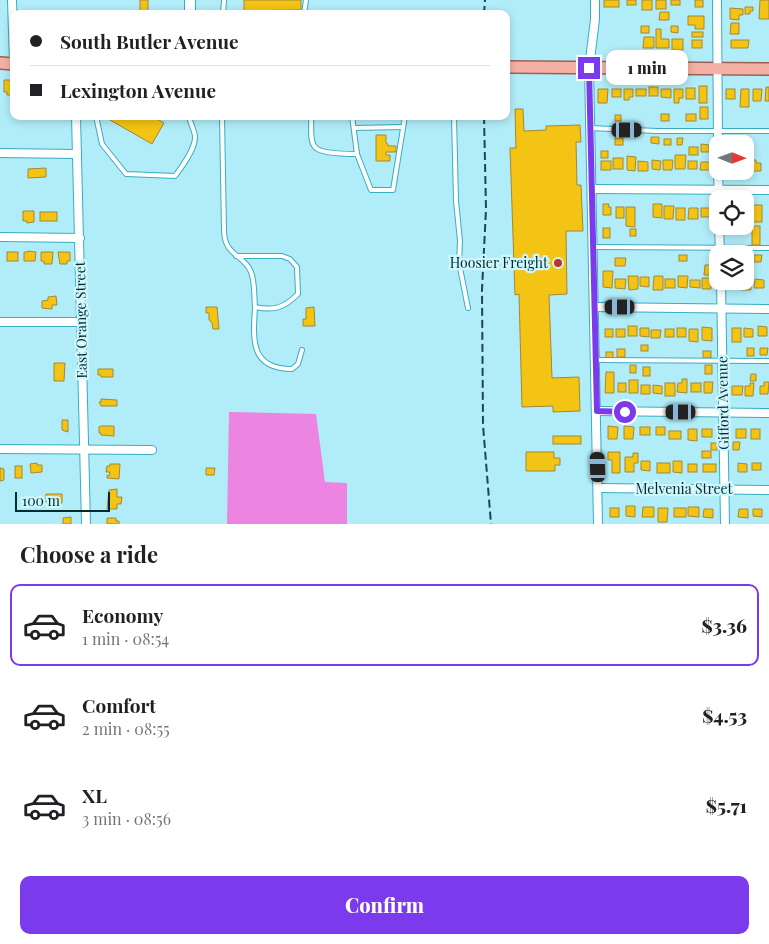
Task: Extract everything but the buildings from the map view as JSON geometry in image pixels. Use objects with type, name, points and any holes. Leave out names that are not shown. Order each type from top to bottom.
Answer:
[{"type":"main road","points":[[510,67],[769,69]]},
{"type":"street","points":[[595,0],[595,18],[589,68],[599,488],[598,524]]},
{"type":"street","points":[[717,0],[716,69],[718,135]]},
{"type":"street","name":"East Orange Street","points":[[76,120],[86,524]]},
{"type":"street","points":[[0,153],[77,154]]},
{"type":"street","points":[[592,189],[719,190],[718,180]]},
{"type":"street","points":[[754,190],[769,190]]},
{"type":"street","points":[[0,237],[80,238]]},
{"type":"street","name":"Gifford Avenue","points":[[720,290],[725,524]]},
{"type":"street","points":[[594,307],[769,309]]},
{"type":"street","points":[[0,322],[81,322]]},
{"type":"street","points":[[597,411],[769,413]]},
{"type":"street","points":[[0,449],[152,450]]},
{"type":"street","name":"Melvenia Street","points":[[599,488],[769,490]]},
{"type":"lane","points":[[97,120],[102,144],[126,174],[175,176],[184,164],[194,144],[195,137],[189,120]]},
{"type":"lane","points":[[222,120],[225,239],[227,246],[248,266],[251,272],[255,307],[253,337],[260,358],[268,365],[292,370],[298,364],[302,350]]},
{"type":"lane","points":[[311,120],[312,141],[315,147],[320,150],[341,154],[357,154]]},
{"type":"lane","points":[[353,120],[357,154],[371,190],[393,190],[404,120]]},
{"type":"lane","points":[[454,120],[456,201],[460,241],[459,263],[468,308]]},
{"type":"lane","points":[[354,128],[403,127]]},
{"type":"lane","points":[[590,128],[769,131]]},
{"type":"lane","points":[[593,247],[709,251]]},
{"type":"lane","points":[[754,249],[769,248]]},
{"type":"lane","points":[[236,256],[282,256],[290,259],[297,267],[298,294],[287,304],[268,310],[255,307]]},
{"type":"lane","points":[[596,360],[769,361]]},
{"type":"shaded area","points":[[229,412],[316,414],[325,482],[347,483],[347,524],[227,524]]},
{"type":"railway","points":[[484,10],[485,0]]},
{"type":"railway","points":[[484,120],[486,209],[482,290],[483,425],[491,524]]},
{"type":"place","name":"Hoosier Freight","points":[[558,263]]},
{"type":"route","points":[[589,68],[597,411],[625,412]]}]
